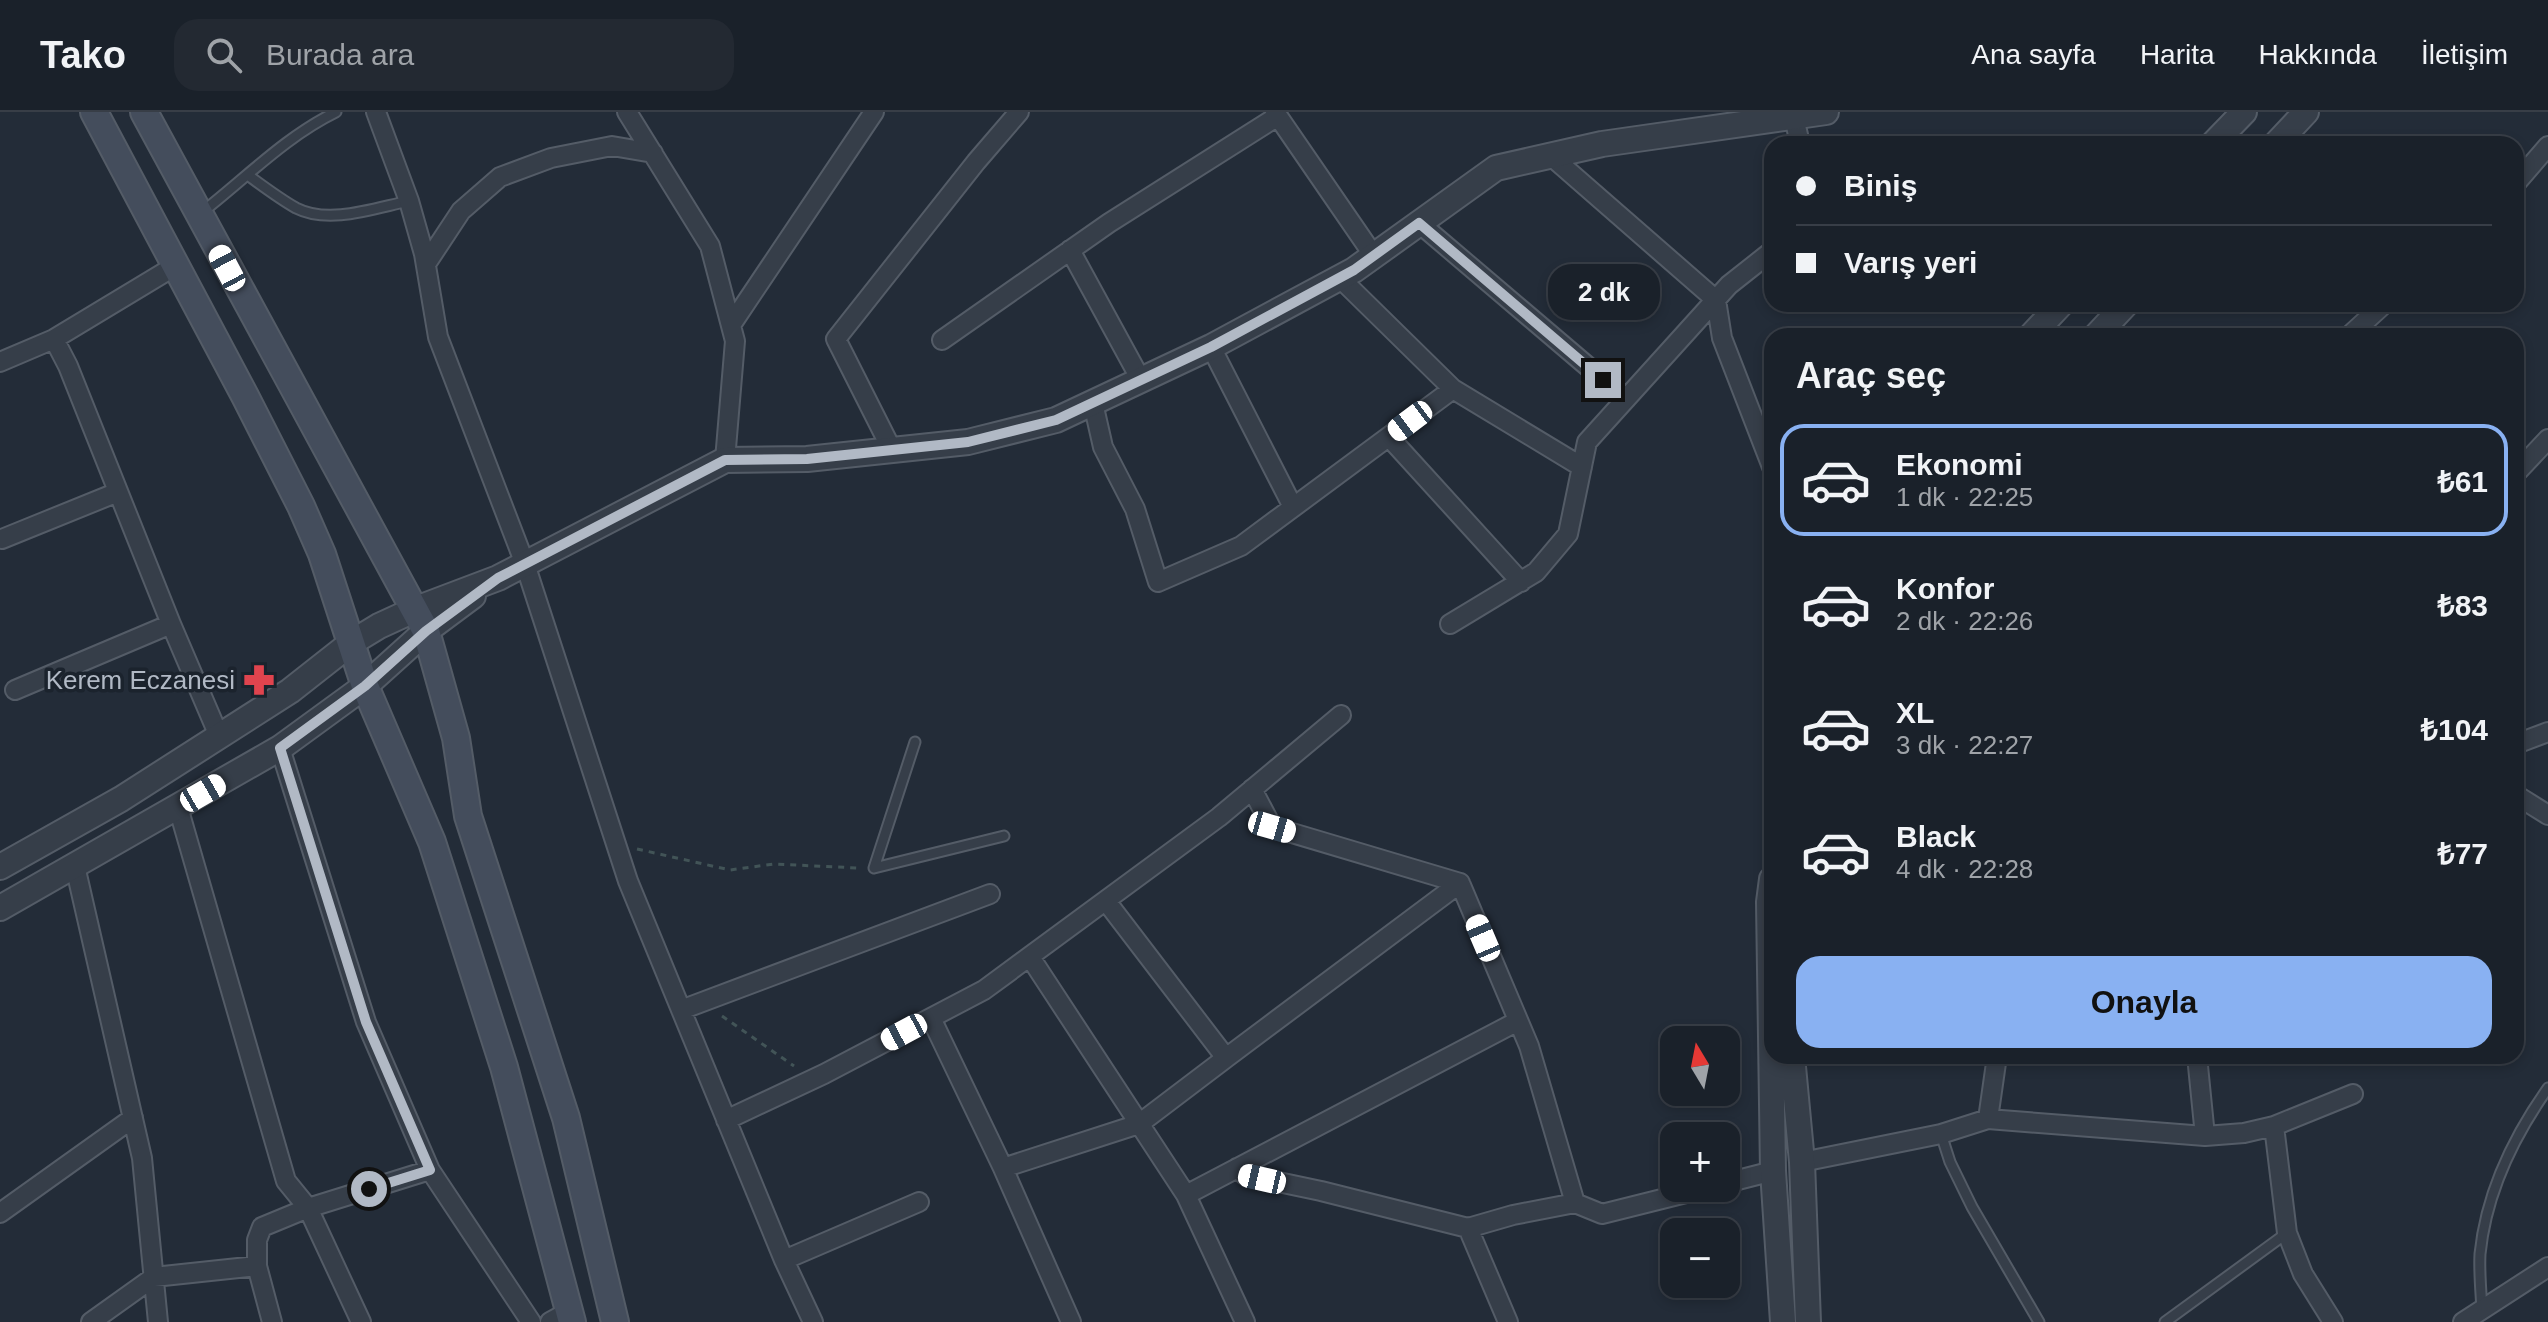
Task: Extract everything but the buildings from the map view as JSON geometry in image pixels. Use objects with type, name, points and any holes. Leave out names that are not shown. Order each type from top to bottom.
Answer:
[{"type":"main road","points":[[94,112],[301,506],[322,554],[365,686],[432,842],[504,1067],[564,1318]]},
{"type":"main road","points":[[144,112],[421,620],[456,738],[468,816],[566,1118],[615,1322]]},
{"type":"street","points":[[376,112],[409,201],[426,264],[438,337],[525,564],[628,881],[784,1260],[813,1322]]},
{"type":"street","points":[[627,112],[710,246],[735,341],[725,460]]},
{"type":"street","points":[[731,325],[874,112]]},
{"type":"street","points":[[892,450],[836,339],[1019,112]]},
{"type":"street","points":[[0,867],[121,799],[290,691],[351,643],[421,620],[725,460],[807,459],[968,442],[1056,420],[1211,347],[1340,278],[1496,168],[1602,144],[1760,117],[1794,117],[1826,112]]},
{"type":"street","points":[[2221,136],[2244,112]]},
{"type":"street","points":[[2284,136],[2306,112]]},
{"type":"street","points":[[942,340],[1070,250],[1276,113],[1374,256]]},
{"type":"street","points":[[1794,117],[1798,136]]},
{"type":"street","points":[[426,264],[461,211],[500,177],[551,158],[612,146],[653,153]]},
{"type":"street","points":[[2524,174],[2548,146]]},
{"type":"street","points":[[1551,156],[1716,300],[1722,338],[1764,446]]},
{"type":"street","points":[[1419,223],[1626,399]]},
{"type":"street","points":[[1070,250],[1141,380]]},
{"type":"street","points":[[1450,624],[1536,572],[1568,534],[1587,442],[1729,285],[1764,257]]},
{"type":"street","points":[[0,362],[54,339],[175,266]]},
{"type":"street","points":[[1340,278],[1453,389],[1582,467]]},
{"type":"street","points":[[2037,328],[2049,312]]},
{"type":"street","points":[[2104,328],[2118,312]]},
{"type":"street","points":[[2358,328],[2375,312]]},
{"type":"street","points":[[54,339],[68,366],[219,736]]},
{"type":"street","points":[[1211,347],[1293,507]]},
{"type":"street","points":[[1093,403],[1103,447],[1135,509],[1158,582],[1241,546],[1453,389]]},
{"type":"street","points":[[1389,437],[1521,582]]},
{"type":"street","points":[[2524,464],[2548,439]]},
{"type":"street","points":[[2,539],[118,492]]},
{"type":"street","points":[[0,908],[280,748],[365,686],[421,620]]},
{"type":"street","points":[[15,690],[171,624]]},
{"type":"street","points":[[726,1120],[813,1080],[984,990],[1252,789],[1341,715]]},
{"type":"street","points":[[2524,741],[2548,732]]},
{"type":"street","points":[[280,748],[366,1022],[430,1170],[531,1322]]},
{"type":"street","points":[[1252,789],[1272,827],[1460,883]]},
{"type":"street","points":[[2524,800],[2548,815]]},
{"type":"street","points":[[178,807],[286,1181],[308,1208],[361,1322]]},
{"type":"street","points":[[75,866],[142,1158],[158,1322]]},
{"type":"street","points":[[1460,883],[1529,1046],[1575,1203]]},
{"type":"street","points":[[1003,1168],[1139,1124],[1460,883]]},
{"type":"street","points":[[681,1010],[990,894]]},
{"type":"street","points":[[1106,901],[1226,1058]]},
{"type":"street","points":[[1030,957],[1186,1195],[1245,1322]]},
{"type":"street","points":[[931,1018],[1003,1168],[1071,1322]]},
{"type":"street","points":[[1186,1195],[1518,1021]]},
{"type":"street","points":[[1771,1064],[1773,1171],[1783,1322]]},
{"type":"street","points":[[1793,1064],[1802,1162],[1808,1322]]},
{"type":"street","points":[[1988,1119],[1996,1064]]},
{"type":"street","points":[[2198,1064],[2205,1136]]},
{"type":"street","points":[[1802,1162],[1941,1134],[1988,1119],[2205,1136],[2244,1133],[2274,1126],[2353,1094]]},
{"type":"street","points":[[0,1213],[133,1118]]},
{"type":"street","points":[[2274,1126],[2287,1233],[2303,1274],[2333,1322]]},
{"type":"street","points":[[1237,1168],[1245,1175],[1468,1228],[1513,1215],[1575,1203],[1602,1214],[1660,1200]]},
{"type":"street","points":[[272,1322],[257,1266],[257,1240],[262,1227],[308,1208],[430,1170]]},
{"type":"street","points":[[1740,1179],[1773,1171]]},
{"type":"street","points":[[784,1260],[919,1202]]},
{"type":"street","points":[[1468,1228],[1508,1322]]},
{"type":"street","points":[[91,1322],[154,1277],[257,1266]]},
{"type":"street","points":[[2463,1322],[2548,1267]]},
{"type":"lane","points":[[198,215],[249,176],[289,139],[336,112]]},
{"type":"lane","points":[[249,176],[298,209],[320,215],[343,214],[409,201]]},
{"type":"lane","points":[[874,868],[915,742]]},
{"type":"lane","points":[[874,868],[1004,836]]},
{"type":"lane","points":[[2482,1310],[2480,1255],[2491,1203],[2516,1139],[2548,1088]]},
{"type":"lane","points":[[1941,1134],[1950,1162],[1972,1207],[2039,1322]]},
{"type":"lane","points":[[2165,1322],[2287,1233]]},
{"type":"path","points":[[616,845],[730,870],[774,864],[874,868]]},
{"type":"path","points":[[702,1002],[813,1080]]},
{"type":"place","name":"Kerem Eczanesi","points":[[259,680]]},
{"type":"route","points":[[369,1189],[430,1170],[366,1022],[280,748],[365,686],[426,631],[498,578],[725,460],[807,459],[968,442],[1056,420],[1211,347],[1354,270],[1419,223],[1603,380]]}]
